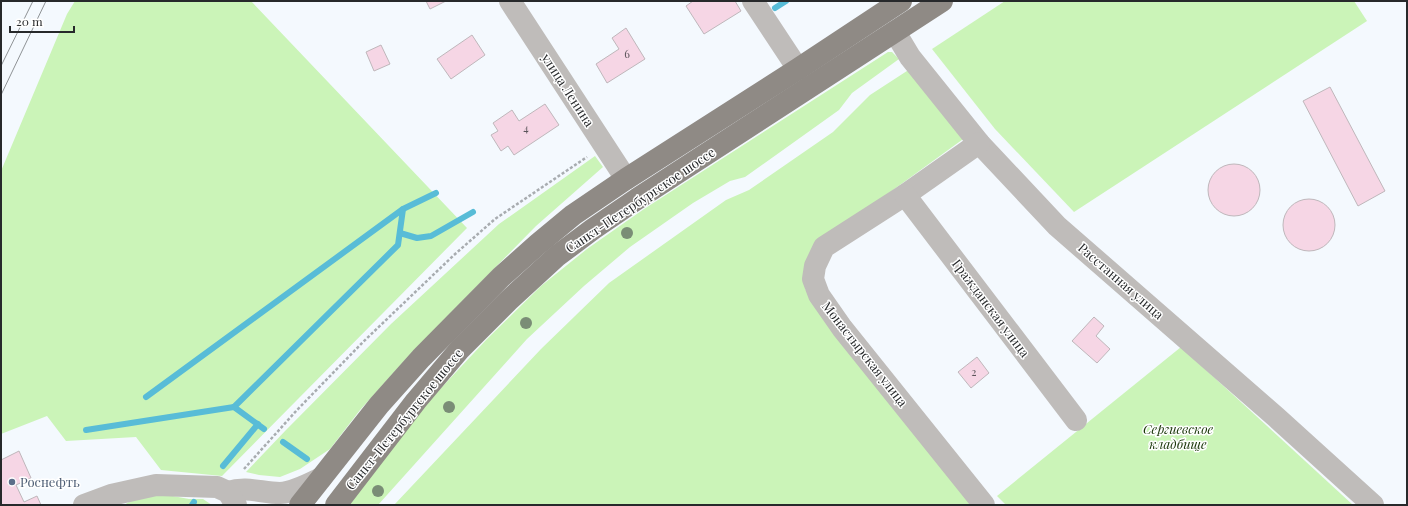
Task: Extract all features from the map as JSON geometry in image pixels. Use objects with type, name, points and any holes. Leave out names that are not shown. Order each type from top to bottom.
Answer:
[{"type":"main road","name":"Санкт-Петербургское шоссе","points":[[300,505],[379,405],[421,358],[501,277],[573,215],[901,1]]},
{"type":"main road","name":"Санкт-Петербургское шоссе","points":[[336,505],[416,401],[460,349],[508,301],[557,256],[637,198],[942,1]]},
{"type":"street","name":"улица Ленина","points":[[510,1],[626,179]]},
{"type":"street","points":[[753,1],[798,69]]},
{"type":"street","name":"Расстанная улица","points":[[895,32],[910,57],[979,143],[1058,226],[1276,417],[1373,505]]},
{"type":"street","name":"Монастырская улица","points":[[979,143],[905,195],[824,247],[815,266],[813,279],[819,294],[842,328],[984,505]]},
{"type":"street","name":"Гражданская улица","points":[[905,195],[1076,420]]},
{"type":"street","points":[[84,505],[111,495],[156,485],[217,487],[232,498],[238,488],[281,493],[297,489],[321,478]]},
{"type":"path","points":[[242,470],[325,382],[454,255],[495,219],[588,156]]},
{"type":"green space","points":[[75,1],[251,1],[467,228],[222,476],[161,470],[136,437],[66,441],[47,416],[1,434],[1,171],[67,14]]},
{"type":"green space","points":[[1005,1],[1354,1],[1367,21],[1074,212],[995,129],[932,49]]},
{"type":"green space","points":[[888,52],[892,52],[899,59],[852,93],[839,110],[745,177],[730,181],[693,203],[630,247],[584,286],[527,339],[378,505],[347,505],[428,402],[487,339],[541,286],[587,249],[644,209]]},
{"type":"green space","points":[[910,69],[966,137],[820,243],[805,289],[975,505],[394,505],[541,349],[609,283],[726,200],[749,190],[833,132],[870,95]]},
{"type":"green space","points":[[595,156],[603,167],[536,226],[413,351],[360,410],[330,449],[300,469],[280,477],[246,472],[391,324],[499,224]]},
{"type":"green space","name":"Сергиевское кладбище","points":[[1181,347],[1353,505],[1006,505],[997,496]]},
{"type":"green space","points":[[162,494],[189,499],[203,499],[212,505],[124,505],[132,500]]},
{"type":"building","points":[[426,1],[446,1],[430,9]]},
{"type":"building","points":[[693,1],[735,1],[741,11],[704,34],[686,6]]},
{"type":"building","points":[[626,28],[645,59],[607,83],[596,64],[619,49],[612,38]]},
{"type":"building","points":[[472,35],[485,55],[451,79],[437,59]]},
{"type":"building","points":[[381,45],[390,64],[374,71],[366,52]]},
{"type":"building","points":[[1330,87],[1385,191],[1358,206],[1303,101]]},
{"type":"building","points":[[545,104],[559,125],[514,155],[508,146],[501,151],[491,135],[498,131],[493,123],[512,110],[519,121]]},
{"type":"building","points":[[1229,164],[1239,164],[1253,171],[1260,185],[1260,195],[1253,209],[1239,216],[1229,216],[1219,212],[1212,205],[1208,195],[1208,185],[1212,175],[1219,168]]},
{"type":"building","points":[[1304,199],[1314,199],[1328,206],[1335,220],[1335,230],[1328,244],[1314,251],[1304,251],[1294,247],[1287,240],[1283,230],[1283,220],[1287,210],[1294,203]]},
{"type":"building","points":[[1094,317],[1104,326],[1096,336],[1110,349],[1097,363],[1072,341]]},
{"type":"building","points":[[977,357],[989,373],[971,388],[958,372]]},
{"type":"building","name":"Роснефть","points":[[19,451],[31,478],[16,485],[24,502],[37,496],[41,505],[1,504],[1,460]]},
{"type":"waterway","points":[[775,8],[786,1]]},
{"type":"waterway","points":[[146,397],[403,209],[436,193]]},
{"type":"waterway","points":[[234,407],[398,245],[403,209]]},
{"type":"waterway","points":[[400,233],[417,238],[431,236],[473,212]]},
{"type":"waterway","points":[[86,430],[234,407],[264,429]]},
{"type":"waterway","points":[[223,466],[258,424]]},
{"type":"waterway","points":[[283,442],[307,459]]},
{"type":"tram line","points":[[1,66],[33,1]]},
{"type":"tram line","points":[[1,95],[46,1]]},
{"type":"place","name":"Роснефть","points":[[12,482]]}]
